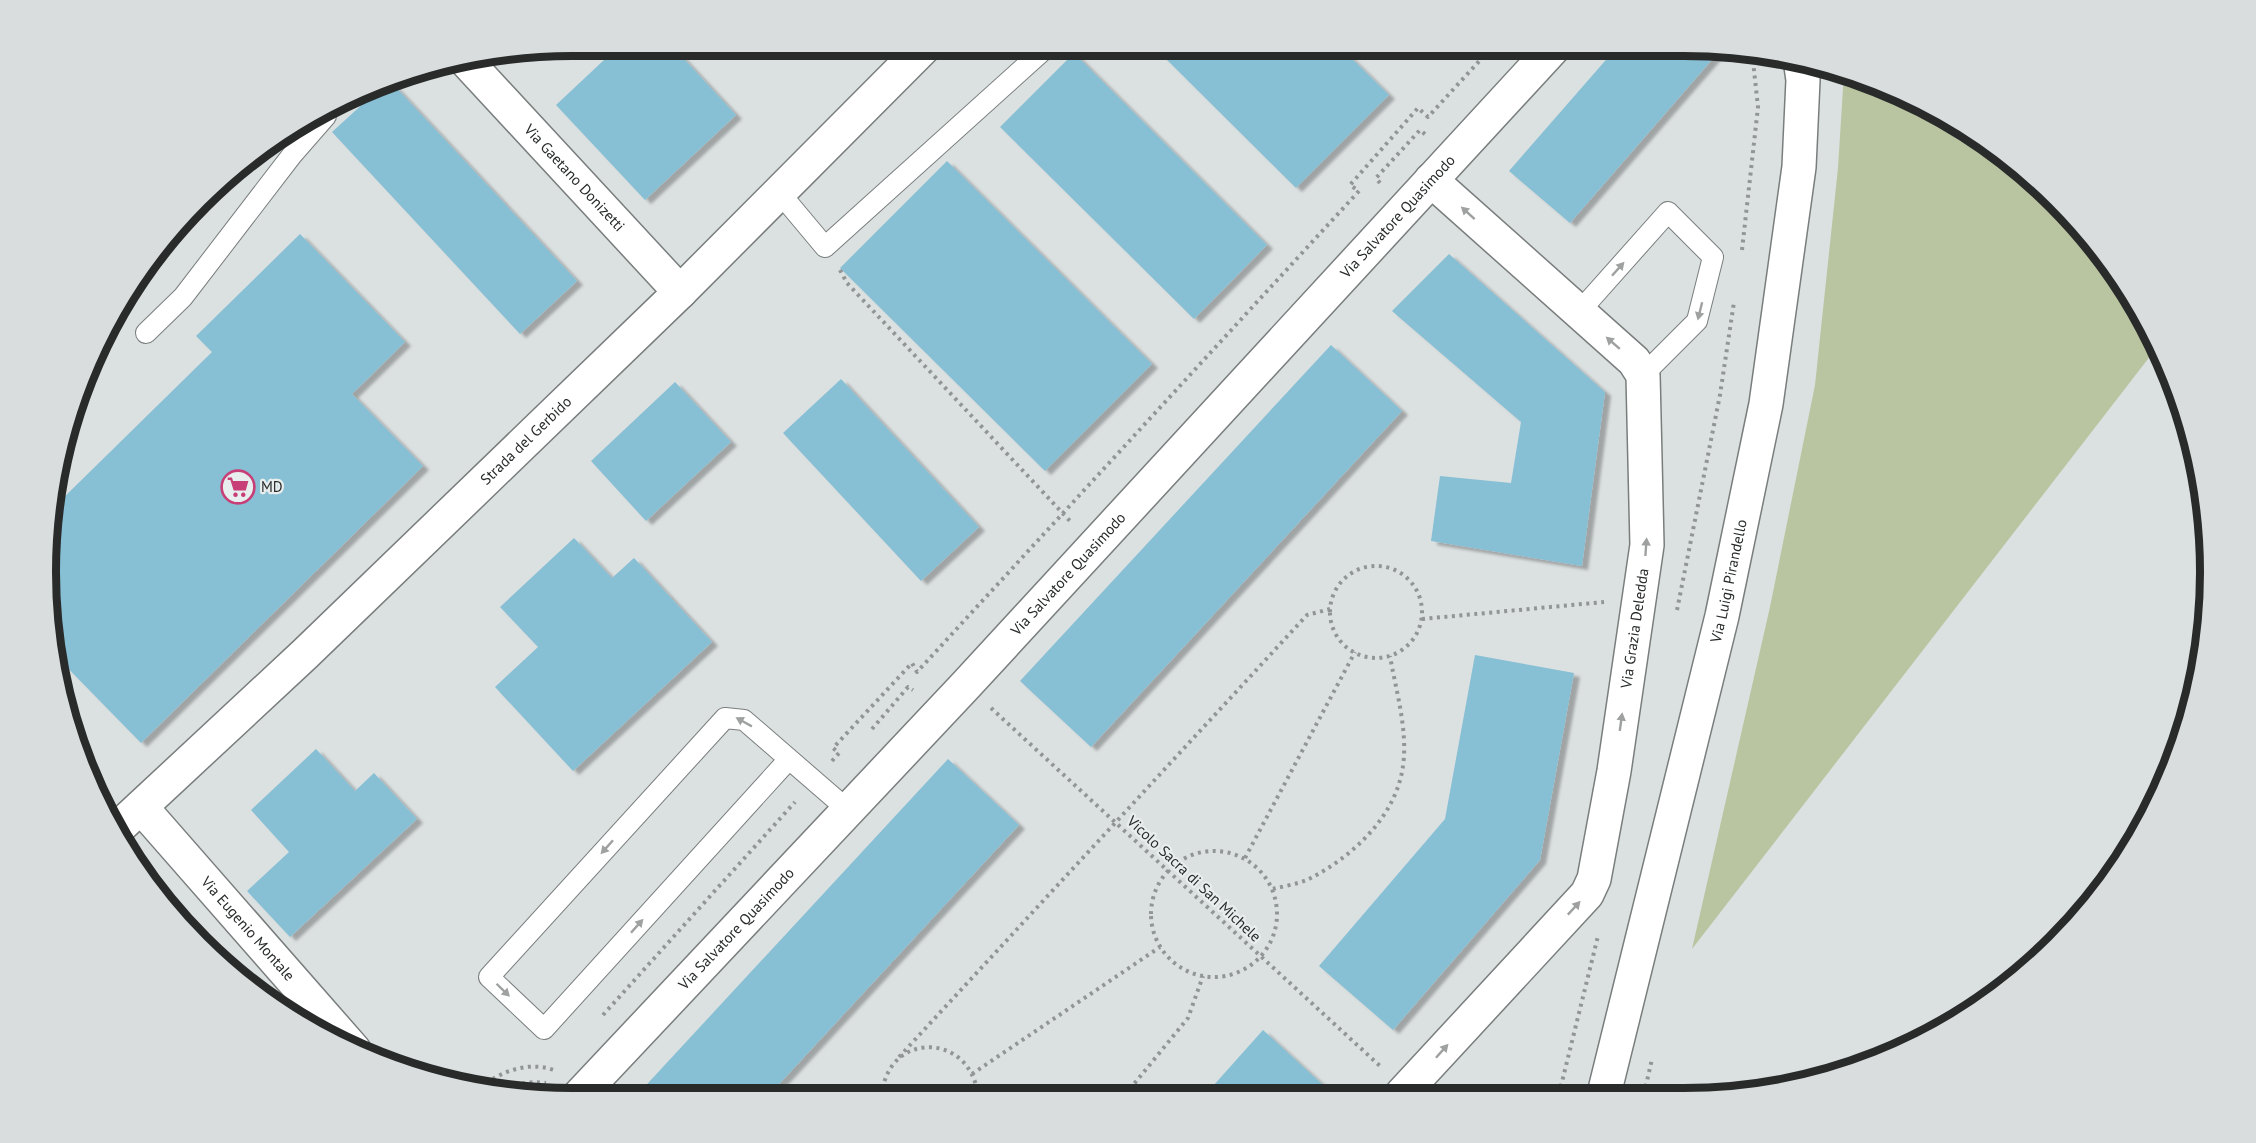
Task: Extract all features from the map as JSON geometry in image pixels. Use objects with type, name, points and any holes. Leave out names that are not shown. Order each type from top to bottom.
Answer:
[{"type":"street","name":"Strada del Gerbido","points":[[122,824],[305,654],[680,292],[915,56]]},
{"type":"street","name":"Via Salvatore Quasimodo","points":[[573,1088],[848,810],[966,685],[1546,56]]},
{"type":"street","name":"Via Gaetano Donizetti","points":[[470,65],[680,292]]},
{"type":"street","name":"Via Luigi Pirandello","points":[[1605,1088],[1722,616],[1767,404],[1799,167],[1803,80],[1801,69]]},
{"type":"street","points":[[1431,180],[1635,362],[1643,375]]},
{"type":"street","name":"Via Grazia Deledda","points":[[1408,1088],[1587,894],[1594,879],[1614,771],[1647,545],[1643,375]]},
{"type":"street","name":"Via Eugenio Montale","points":[[141,807],[337,1031]]},
{"type":"lane","points":[[779,192],[825,247],[1036,56]]},
{"type":"lane","points":[[146,333],[183,297],[292,155],[323,120]]},
{"type":"lane","points":[[1579,312],[1668,212],[1713,257],[1697,321],[1643,375]]},
{"type":"lane","points":[[789,759],[543,1029],[489,976],[725,718],[744,720],[848,810]]},
{"type":"path","points":[[600,1017],[839,753],[833,748],[912,663],[918,672],[1359,191],[1350,185],[1418,108],[1428,117],[1483,56]]},
{"type":"path","points":[[825,247],[847,282],[1074,525]]},
{"type":"path","points":[[1366,567],[1381,567],[1395,570],[1412,584],[1422,604],[1422,619],[1418,633],[1408,646],[1390,656],[1379,658],[1355,652],[1339,639],[1332,624],[1330,609],[1341,582],[1366,567]]},
{"type":"path","points":[[1422,619],[1613,601],[1722,616]]},
{"type":"path","points":[[882,1088],[888,1069],[1307,615],[1330,609]]},
{"type":"path","points":[[1245,858],[1355,652]]},
{"type":"path","points":[[1273,889],[1307,880],[1360,845],[1383,815],[1397,789],[1403,766],[1404,733],[1390,656]]},
{"type":"path","name":"Vicolo Sacra di San Michele","points":[[966,685],[1400,1088]]},
{"type":"path","points":[[1205,851],[1226,851],[1245,858],[1262,871],[1273,889],[1277,910],[1276,931],[1260,956],[1252,965],[1234,974],[1203,976],[1174,963],[1160,947],[1152,928],[1151,907],[1157,886],[1168,871],[1185,857],[1205,851]]},
{"type":"path","points":[[1560,1088],[1598,934]]},
{"type":"path","points":[[972,1074],[1160,947]]},
{"type":"path","points":[[1131,1088],[1171,1043],[1188,1018],[1203,976]]},
{"type":"path","points":[[899,1057],[913,1049],[928,1047],[944,1049],[958,1056],[972,1074],[976,1088]]},
{"type":"path","points":[[553,1070],[561,1061]]},
{"type":"path","points":[[489,1081],[498,1074],[521,1067],[545,1067],[569,1075],[572,1088]]},
{"type":"path","points":[[514,1084],[533,1081],[565,1088]]},
{"type":"green space","points":[[1843,81],[1913,109],[1971,142],[2025,184],[2072,231],[2114,285],[2152,354],[1692,949],[1770,607],[1815,385],[1838,168]]},
{"type":"building","points":[[608,56],[681,56],[736,115],[645,200],[556,105]]},
{"type":"building","points":[[1071,56],[1077,56],[1267,245],[1194,319],[1000,127]]},
{"type":"building","points":[[1163,56],[1349,56],[1389,95],[1296,188]]},
{"type":"building","points":[[1609,56],[1714,57],[1570,223],[1509,171]]},
{"type":"building","points":[[395,87],[577,281],[520,334],[332,132],[371,96]]},
{"type":"building","points":[[947,161],[1152,364],[1045,471],[840,268]]},
{"type":"building","name":"MD","points":[[300,234],[405,342],[352,394],[423,466],[141,743],[64,664],[56,572],[60,504],[61,501],[212,352],[196,336]]},
{"type":"building","points":[[1449,254],[1605,392],[1582,566],[1431,541],[1440,476],[1511,483],[1521,422],[1392,311]]},
{"type":"building","points":[[1331,345],[1402,411],[1091,747],[1020,681]]},
{"type":"building","points":[[841,379],[979,527],[921,581],[783,433]]},
{"type":"building","points":[[675,382],[731,442],[646,521],[591,461]]},
{"type":"building","points":[[574,538],[612,578],[634,558],[712,642],[573,771],[495,687],[538,647],[500,607]]},
{"type":"building","points":[[1475,655],[1574,673],[1540,860],[1393,1030],[1319,966],[1445,819]]},
{"type":"building","points":[[316,749],[355,791],[374,773],[417,819],[290,937],[247,891],[289,852],[251,810]]},
{"type":"building","points":[[948,759],[1019,825],[775,1088],[643,1088]]},
{"type":"building","points":[[1263,1030],[1326,1088],[1211,1088]]},
{"type":"place","name":"MD","points":[[238,487]]}]
